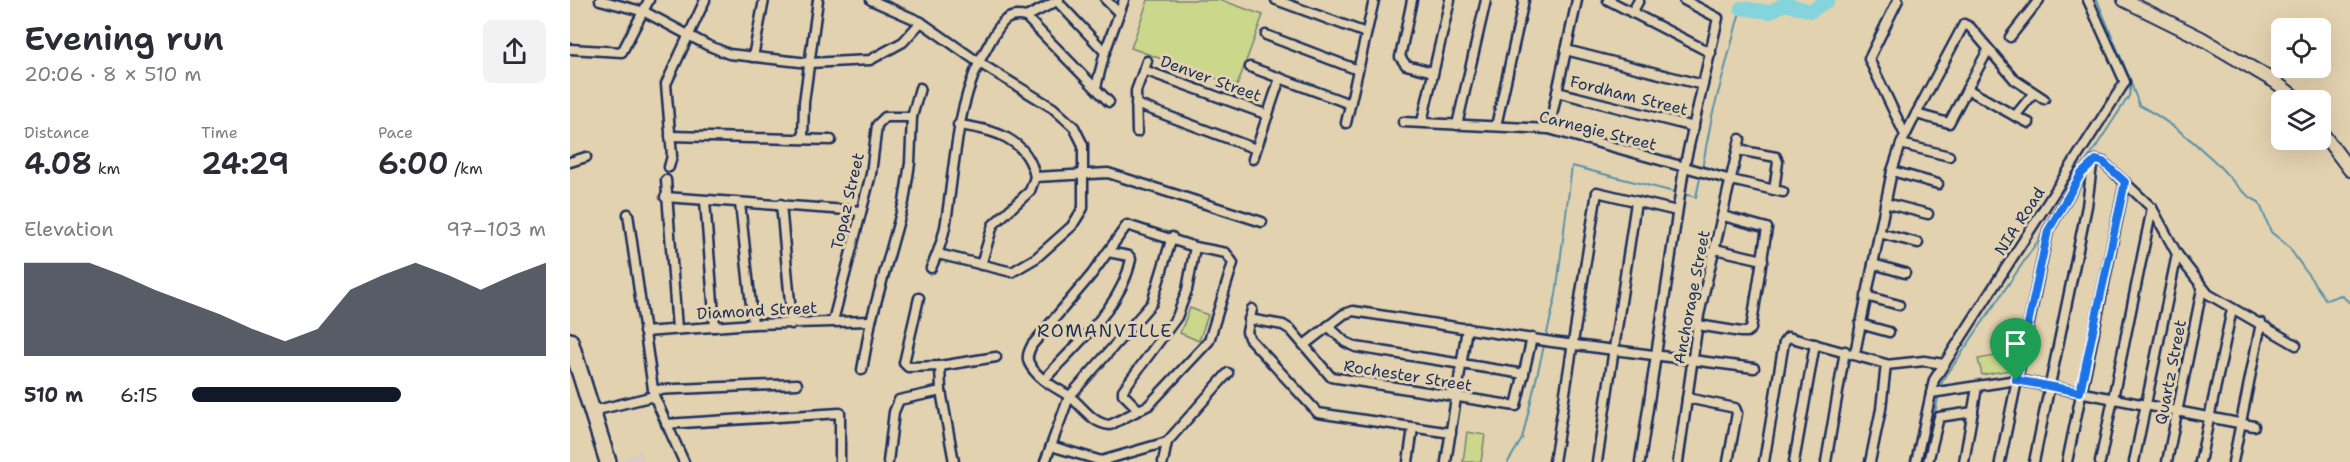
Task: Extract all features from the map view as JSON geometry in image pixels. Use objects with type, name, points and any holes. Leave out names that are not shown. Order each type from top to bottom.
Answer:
[{"type":"highway","points":[[570,341],[608,462]]},
{"type":"street","points":[[600,0],[645,12],[718,51],[809,63],[870,60],[903,42],[921,22]]},
{"type":"street","points":[[570,49],[622,52],[645,12],[649,0]]},
{"type":"street","points":[[669,167],[672,156],[666,84],[705,0]]},
{"type":"street","points":[[753,57],[764,0]]},
{"type":"street","points":[[803,137],[805,98],[818,0]]},
{"type":"street","points":[[871,0],[921,22],[978,62],[1053,108],[1074,127],[1083,145],[1083,208],[1072,226],[1036,258],[1012,272],[938,254]]},
{"type":"street","points":[[1106,0],[1119,13]]},
{"type":"street","points":[[1096,87],[1105,52],[1124,0]]},
{"type":"street","points":[[1276,0],[1366,33]]},
{"type":"street","points":[[1346,123],[1374,0]]},
{"type":"street","points":[[1412,0],[1400,57],[1402,63],[1433,72]]},
{"type":"street","points":[[1422,122],[1450,0]]},
{"type":"street","points":[[1457,125],[1486,0]]},
{"type":"street","points":[[1496,126],[1524,0]]},
{"type":"street","points":[[1549,129],[1577,0]]},
{"type":"street","points":[[1608,0],[1711,52]]},
{"type":"street","points":[[1632,13],[1639,0]]},
{"type":"street","points":[[1640,462],[1684,168],[1718,18],[1684,0]]},
{"type":"street","points":[[1898,0],[1869,58],[1903,139],[1949,156]]},
{"type":"street","points":[[2010,37],[2039,0]]},
{"type":"street","name":"NIA Road","points":[[1916,462],[1936,393],[1934,380],[2125,82],[2088,0]]},
{"type":"street","points":[[2124,0],[2201,38],[2286,90]]},
{"type":"street","points":[[1026,17],[1058,1],[1105,52]]},
{"type":"street","points":[[931,268],[938,254],[947,215],[958,125],[978,62],[1005,18],[1014,14],[1026,17],[1109,102]]},
{"type":"street","points":[[1856,353],[1892,171],[1903,139],[1961,27],[1966,24],[1970,27],[2015,80],[2043,99]]},
{"type":"street","points":[[1266,35],[1358,70]]},
{"type":"street","points":[[1566,50],[1703,85]]},
{"type":"street","points":[[1916,114],[1950,123],[1988,50]]},
{"type":"street","name":"Denver Street","points":[[1136,104],[1136,91],[1146,65],[1268,115]]},
{"type":"street","points":[[1250,67],[1350,105]]},
{"type":"street","points":[[1253,159],[1280,78]]},
{"type":"street","points":[[862,369],[871,321],[904,202],[910,163],[912,117],[920,88]]},
{"type":"street","points":[[1967,90],[2029,123]]},
{"type":"street","name":"Fordham Street","points":[[1557,92],[1694,127]]},
{"type":"street","points":[[2015,116],[2033,94]]},
{"type":"street","points":[[1137,132],[1136,104],[1256,149]]},
{"type":"street","name":"Topaz Street","points":[[833,321],[871,174],[879,120],[885,117],[912,117]]},
{"type":"street","name":"Carnegie Street","points":[[1403,122],[1549,129],[1684,168],[1778,191],[1776,157],[1738,150]]},
{"type":"street","points":[[958,125],[985,129],[1009,138],[1022,150],[1035,177],[1029,191],[993,225],[981,265]]},
{"type":"street","points":[[670,136],[803,137],[831,140]]},
{"type":"street","name":"Anchorage Street","points":[[1677,462],[1698,325],[1740,139]]},
{"type":"street","points":[[2331,145],[2350,170]]},
{"type":"street","points":[[570,162],[586,157]]},
{"type":"street","points":[[2000,462],[2048,231],[2081,174],[2099,160],[2152,208],[2177,254],[2202,289],[2216,301],[2261,323],[2296,345]]},
{"type":"street","points":[[2034,462],[2087,206],[2092,165]]},
{"type":"street","points":[[1892,171],[1938,184]]},
{"type":"street","points":[[1035,177],[1108,173],[1262,222]]},
{"type":"street","points":[[666,180],[665,197],[677,329]]},
{"type":"street","points":[[2067,462],[2125,182]]},
{"type":"street","points":[[1554,462],[1597,192],[1677,211]]},
{"type":"street","points":[[665,197],[781,204],[861,212]]},
{"type":"street","points":[[705,201],[715,327]]},
{"type":"street","points":[[1597,462],[1636,202]]},
{"type":"street","points":[[740,203],[753,324]]},
{"type":"street","points":[[1885,203],[1928,214]]},
{"type":"street","points":[[781,204],[792,324]]},
{"type":"street","points":[[2100,462],[2152,208]]},
{"type":"street","points":[[628,214],[654,393],[684,462]]},
{"type":"street","points":[[1698,325],[1741,332],[1750,329],[1767,228],[1723,216]]},
{"type":"street","points":[[1127,225],[1172,237],[1195,248],[1226,254],[1233,263],[1213,330],[1209,341],[1149,405],[1110,425],[1104,425],[1094,420],[1069,397],[1044,380],[1029,363],[1032,345],[1108,252],[1127,225]]},
{"type":"street","points":[[1879,233],[1918,243]]},
{"type":"street","points":[[1045,462],[1069,397],[1152,303],[1172,237]]},
{"type":"street","points":[[1139,411],[1123,394],[1123,390],[1177,317],[1186,290],[1195,248]]},
{"type":"street","points":[[1715,249],[1762,260]]},
{"type":"street","points":[[1044,380],[1119,293],[1128,275],[1131,259],[1129,256],[1108,252]]},
{"type":"street","points":[[2134,462],[2177,254]]},
{"type":"street","points":[[1873,264],[1905,273]]},
{"type":"street","name":"Quartz Street","points":[[2167,462],[2202,289]]},
{"type":"street","points":[[1866,296],[1899,305]]},
{"type":"street","points":[[919,298],[904,363],[908,367],[940,366],[996,357]]},
{"type":"street","points":[[1252,309],[1247,332],[1254,344],[1318,413],[1451,433]]},
{"type":"street","points":[[2200,462],[2232,309]]},
{"type":"street","points":[[1304,345],[1348,311],[1353,311],[1572,345],[1754,368]]},
{"type":"street","name":"Rochester Street","points":[[1249,320],[1283,325],[1304,345],[1331,377],[1516,406],[1536,339]]},
{"type":"street","name":"Diamond Street","points":[[644,332],[753,324],[871,321]]},
{"type":"street","points":[[2233,462],[2261,323]]},
{"type":"street","points":[[1860,324],[1889,332]]},
{"type":"street","points":[[1328,326],[1345,342],[1356,347],[1524,374]]},
{"type":"street","points":[[1446,462],[1467,328]]},
{"type":"street","points":[[1764,462],[1784,342],[1788,337],[1856,353],[1882,361],[1886,366],[1870,462]]},
{"type":"street","points":[[1794,462],[1815,344]]},
{"type":"street","points":[[1826,462],[1845,351]]},
{"type":"street","points":[[1886,366],[1924,361],[1944,364]]},
{"type":"street","points":[[940,366],[941,391],[954,462]]},
{"type":"street","points":[[1163,462],[1167,442],[1228,373]]},
{"type":"street","points":[[1936,393],[2016,380],[2254,426]]},
{"type":"street","points":[[593,411],[654,393],[797,384]]},
{"type":"street","points":[[1964,462],[1977,387]]},
{"type":"street","points":[[888,462],[894,412],[899,400],[941,391]]},
{"type":"street","points":[[1687,398],[1735,408],[1737,413],[1728,462]]},
{"type":"street","points":[[1928,462],[1940,417],[1973,412]]},
{"type":"street","points":[[666,423],[840,413],[840,462]]},
{"type":"street","points":[[1407,462],[1413,428]]},
{"type":"street","points":[[1051,446],[1103,461],[1167,442]]},
{"type":"shaded area","points":[[641,451],[644,462],[618,462],[618,461]]},
{"type":"green space","points":[[1148,0],[1221,0],[1263,15],[1237,86],[1131,48]]},
{"type":"green space","points":[[1190,308],[1208,315],[1199,341],[1180,333]]},
{"type":"green space","points":[[2007,354],[2010,370],[1982,375],[1978,359]]},
{"type":"green space","points":[[1467,432],[1485,435],[1481,462],[1463,462]]},
{"type":"waterway","points":[[1741,8],[1769,12],[1785,4],[1811,11],[1828,0]]},
{"type":"waterway","points":[[2082,168],[2129,96],[2131,82],[2097,0]]},
{"type":"waterway","points":[[1702,169],[1712,116],[1741,8]]},
{"type":"waterway","points":[[2131,83],[2139,105],[2159,116],[2186,136],[2203,150],[2239,188],[2259,202],[2271,232],[2288,246],[2326,300],[2341,295],[2350,303]]},
{"type":"waterway","points":[[1508,462],[1522,439],[1556,295],[1572,166],[1678,193]]},
{"type":"waterway","points":[[1684,194],[1696,197],[1701,174]]},
{"type":"waterway","points":[[1940,389],[1942,382],[2044,232]]},
{"type":"waterway","points":[[1923,462],[1939,395]]},
{"type":"district","name":"ROMANVILLE","points":[[1105,331]]},
{"type":"route","points":[[2096,160],[2099,160],[2125,182],[2080,392],[2016,380],[2048,231],[2081,174],[2096,160]]}]
